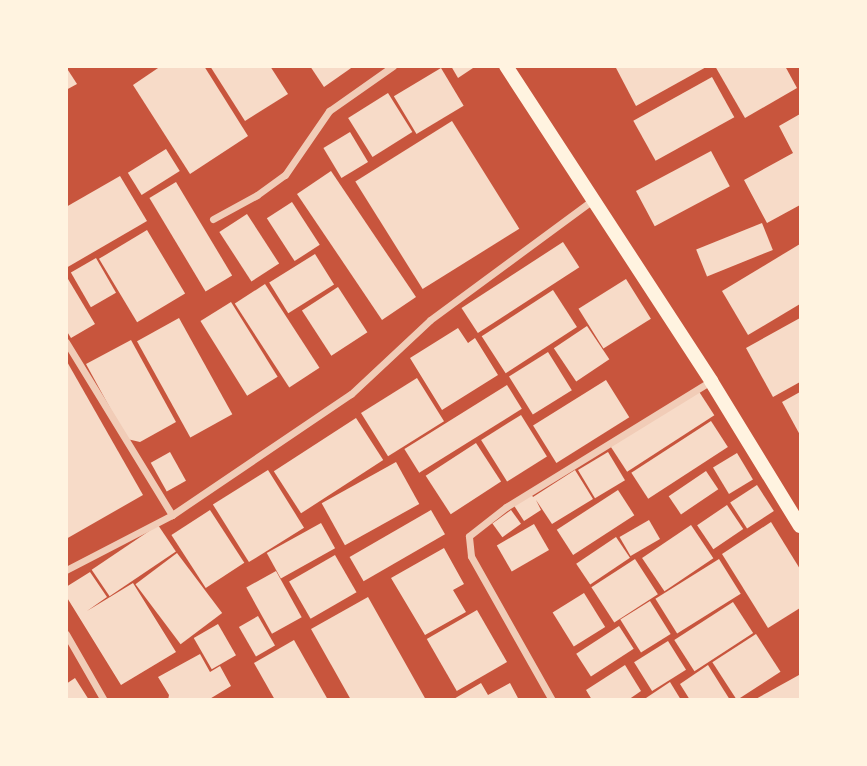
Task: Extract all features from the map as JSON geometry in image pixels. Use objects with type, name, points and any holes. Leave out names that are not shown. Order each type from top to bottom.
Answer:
[{"type":"main road","points":[[506,66],[711,381],[800,526]]},
{"type":"street","points":[[213,219],[257,195],[285,175],[329,111],[393,66]]},
{"type":"street","points":[[66,570],[172,515],[351,394],[430,320],[594,199]]},
{"type":"street","points":[[66,342],[172,515]]},
{"type":"street","points":[[552,699],[471,556],[469,536],[506,507],[711,381]]},
{"type":"street","points":[[66,634],[104,699]]},
{"type":"building","points":[[161,66],[204,66],[248,136],[190,174],[133,85]]},
{"type":"building","points":[[210,66],[270,66],[288,94],[245,121]]},
{"type":"building","points":[[310,66],[354,66],[324,87]]},
{"type":"building","points":[[451,66],[476,66],[458,78]]},
{"type":"building","points":[[615,66],[708,66],[636,106]]},
{"type":"building","points":[[715,66],[785,66],[797,88],[745,118]]},
{"type":"building","points":[[66,67],[77,84],[66,90]]},
{"type":"building","points":[[441,68],[464,106],[417,134],[394,96]]},
{"type":"building","points":[[712,77],[734,117],[656,161],[633,121]]},
{"type":"building","points":[[388,93],[412,132],[373,157],[348,118]]},
{"type":"building","points":[[800,114],[800,205],[767,223],[744,180],[793,153],[779,126]]},
{"type":"building","points":[[452,121],[519,229],[423,289],[355,181]]},
{"type":"building","points":[[350,132],[368,162],[341,178],[323,148]]},
{"type":"building","points":[[166,149],[180,171],[142,195],[128,173]]},
{"type":"building","points":[[711,151],[730,186],[655,226],[636,191]]},
{"type":"building","points":[[331,171],[416,297],[382,320],[297,194]]},
{"type":"building","points":[[120,176],[147,221],[66,268],[66,207]]},
{"type":"building","points":[[176,182],[232,275],[206,291],[149,198]]},
{"type":"building","points":[[292,202],[320,245],[295,261],[267,218]]},
{"type":"building","points":[[247,214],[279,263],[251,281],[219,232]]},
{"type":"building","points":[[762,223],[773,250],[707,276],[696,250]]},
{"type":"building","points":[[147,230],[185,293],[137,322],[99,259]]},
{"type":"building","points":[[563,242],[579,267],[478,333],[462,308]]},
{"type":"building","points":[[800,244],[800,304],[748,335],[722,291]]},
{"type":"building","points":[[315,254],[334,285],[288,313],[269,283]]},
{"type":"building","points":[[96,258],[116,293],[91,307],[71,272]]},
{"type":"building","points":[[68,279],[95,324],[71,338],[66,330]]},
{"type":"building","points":[[626,279],[651,319],[603,349],[579,309]]},
{"type":"building","points":[[265,284],[319,368],[289,387],[235,304]]},
{"type":"building","points":[[338,287],[367,332],[331,356],[302,310]]},
{"type":"building","points":[[553,290],[577,327],[506,373],[482,336]]},
{"type":"building","points":[[231,302],[278,377],[247,396],[200,321]]},
{"type":"building","points":[[179,318],[232,414],[190,437],[137,341]]},
{"type":"building","points":[[800,318],[800,382],[773,397],[746,348]]},
{"type":"building","points":[[587,326],[609,359],[576,382],[554,348]]},
{"type":"building","points":[[458,328],[468,343],[475,338],[498,375],[442,410],[410,358]]},
{"type":"building","points":[[131,340],[176,422],[140,442],[127,439],[86,364]]},
{"type":"building","points":[[548,352],[572,390],[533,415],[509,376]]},
{"type":"building","points":[[66,360],[143,495],[66,539]]},
{"type":"building","points":[[417,378],[444,421],[388,456],[361,413]]},
{"type":"building","points":[[606,380],[629,417],[556,463],[533,426]]},
{"type":"building","points":[[507,385],[522,409],[419,473],[404,449]]},
{"type":"building","points":[[698,390],[714,415],[627,472],[611,447]]},
{"type":"building","points":[[800,392],[800,435],[782,402]]},
{"type":"building","points":[[521,415],[547,457],[507,481],[481,440]]},
{"type":"building","points":[[356,418],[383,460],[301,513],[274,471]]},
{"type":"building","points":[[711,421],[728,447],[648,499],[631,473]]},
{"type":"building","points":[[476,443],[501,482],[451,514],[426,476]]},
{"type":"building","points":[[170,452],[186,481],[167,492],[151,463]]},
{"type":"building","points":[[608,452],[625,480],[595,498],[578,470]]},
{"type":"building","points":[[737,453],[753,480],[729,494],[713,467]]},
{"type":"building","points":[[396,462],[419,504],[345,545],[322,503]]},
{"type":"building","points":[[268,470],[304,528],[249,562],[213,504]]},
{"type":"building","points":[[575,470],[593,499],[552,524],[536,500],[541,510],[524,521],[513,504],[530,492],[533,497]]},
{"type":"building","points":[[706,471],[718,489],[681,514],[669,496]]},
{"type":"building","points":[[757,485],[774,511],[747,528],[730,502]]},
{"type":"building","points":[[618,490],[634,515],[573,555],[557,530]]},
{"type":"building","points":[[727,505],[743,529],[713,549],[697,525]]},
{"type":"building","points":[[210,510],[244,563],[206,588],[171,535]]},
{"type":"building","points":[[431,510],[445,534],[364,581],[350,557]]},
{"type":"building","points":[[511,510],[521,524],[502,537],[492,524]]},
{"type":"building","points":[[649,520],[660,539],[631,556],[620,537]]},
{"type":"building","points":[[771,522],[800,569],[800,608],[768,628],[722,554]]},
{"type":"building","points":[[321,523],[335,548],[281,578],[267,553]]},
{"type":"building","points":[[534,524],[549,550],[512,571],[497,546]]},
{"type":"building","points":[[158,525],[176,552],[110,596],[92,570]]},
{"type":"building","points":[[691,525],[713,558],[664,591],[642,558]]},
{"type":"building","points":[[616,537],[630,558],[590,585],[576,564]]},
{"type":"building","points":[[444,548],[464,584],[453,590],[466,612],[425,635],[391,578]]},
{"type":"building","points":[[177,553],[222,613],[181,644],[135,584]]},
{"type":"building","points":[[335,555],[356,592],[311,619],[289,582]]},
{"type":"building","points":[[635,559],[658,594],[614,623],[591,587]]},
{"type":"building","points":[[719,559],[741,594],[677,634],[655,599]]},
{"type":"building","points":[[276,571],[302,617],[272,634],[246,587]]},
{"type":"building","points":[[90,572],[107,597],[87,611],[133,583],[176,652],[121,685],[66,596],[66,587]]},
{"type":"building","points":[[584,593],[605,627],[574,647],[553,613]]},
{"type":"building","points":[[368,597],[426,700],[351,700],[311,629]]},
{"type":"building","points":[[650,601],[671,634],[641,653],[620,620]]},
{"type":"building","points":[[733,602],[753,633],[694,671],[674,640]]},
{"type":"building","points":[[477,610],[507,662],[457,691],[427,639]]},
{"type":"building","points":[[258,616],[275,645],[256,656],[239,627]]},
{"type":"building","points":[[218,624],[236,655],[212,669],[194,638]]},
{"type":"building","points":[[619,626],[634,649],[591,676],[576,654]]},
{"type":"building","points":[[756,634],[781,672],[737,700],[712,662]]},
{"type":"building","points":[[294,640],[328,700],[275,700],[254,663]]},
{"type":"building","points":[[668,641],[686,670],[652,691],[634,662]]},
{"type":"building","points":[[200,654],[210,672],[220,666],[231,686],[208,700],[168,700],[169,695],[158,677]]},
{"type":"building","points":[[625,665],[641,691],[628,700],[592,700],[586,690]]},
{"type":"building","points":[[708,665],[730,700],[690,700],[680,684]]},
{"type":"building","points":[[799,675],[800,700],[754,700]]},
{"type":"building","points":[[75,678],[89,700],[66,700],[66,684]]},
{"type":"building","points":[[670,682],[681,700],[643,700]]},
{"type":"building","points":[[481,683],[488,695],[510,683],[519,700],[452,700]]}]
